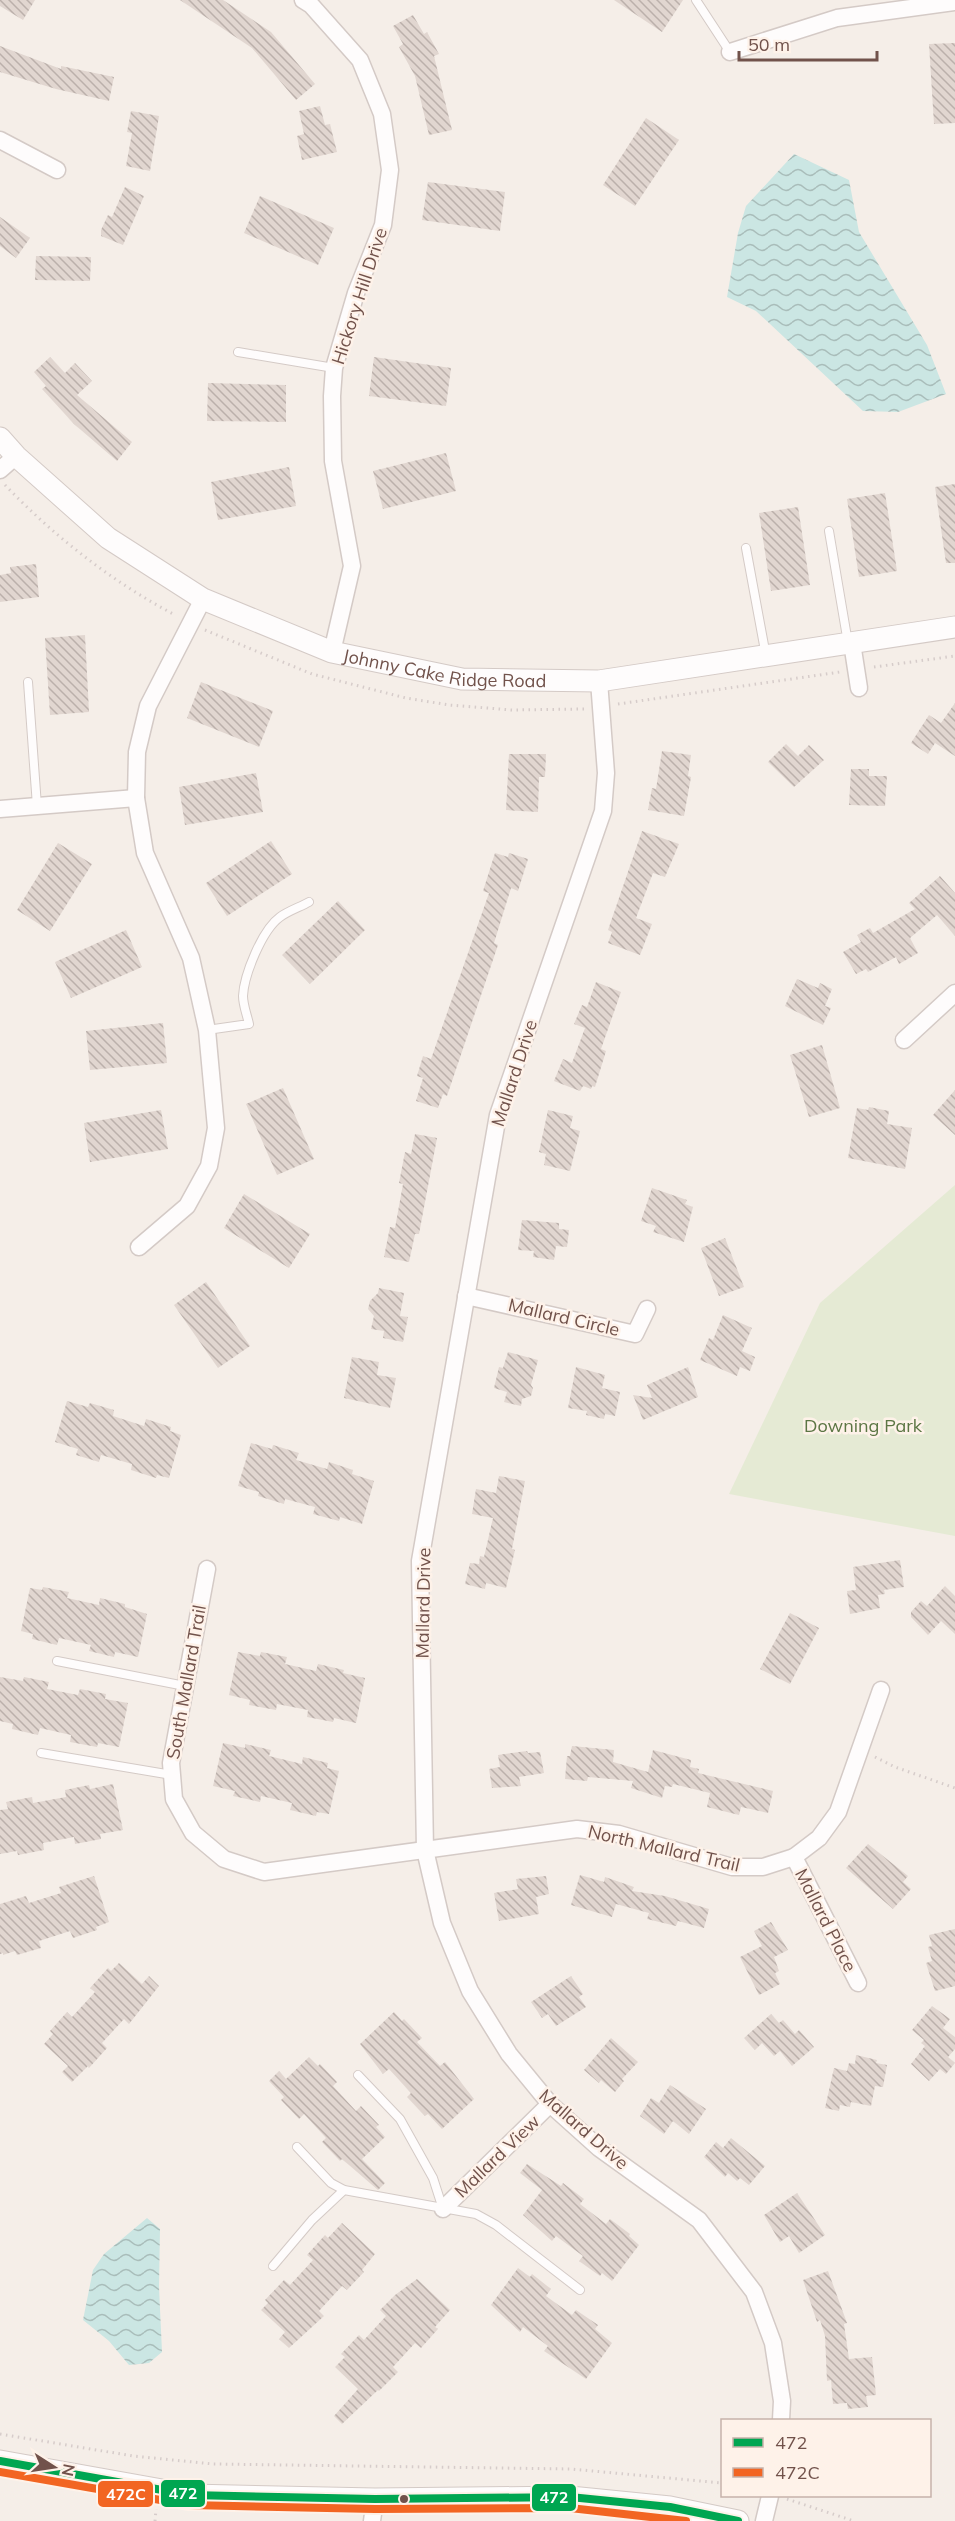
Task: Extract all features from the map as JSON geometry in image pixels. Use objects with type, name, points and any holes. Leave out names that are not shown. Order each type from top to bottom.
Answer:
[{"type":"street","name":"Hickory Hill Drive","points":[[303,0],[311,5],[360,60],[382,114],[390,170],[383,225],[356,293],[334,368],[333,461],[352,566],[333,652]]},
{"type":"street","points":[[730,52],[837,18],[955,2]]},
{"type":"street","points":[[0,140],[57,170]]},
{"type":"street","name":"Johnny Cake Ridge Road","points":[[0,438],[8,463],[108,538],[203,599],[333,652],[462,679],[599,681],[955,627]]},
{"type":"street","points":[[139,1247],[187,1206],[209,1166],[216,1128],[207,1030],[191,957],[145,853],[136,798],[137,752],[148,706],[203,599]]},
{"type":"street","points":[[850,643],[859,688]]},
{"type":"street","name":"Mallard Drive","points":[[599,681],[606,773],[603,811],[498,1115],[420,1561],[425,1850],[442,1923],[470,1991],[509,2054],[550,2104],[599,2148],[699,2220],[754,2292],[773,2343],[782,2401],[781,2419]]},
{"type":"street","points":[[0,809],[136,798]]},
{"type":"street","points":[[904,1040],[955,993]]},
{"type":"street","name":"Mallard Circle","points":[[466,1296],[635,1334],[647,1309]]},
{"type":"street","name":"South Mallard Trail","points":[[207,1569],[171,1763],[174,1799],[193,1833],[224,1860],[264,1872],[425,1850]]},
{"type":"street","points":[[794,1857],[819,1838],[838,1812],[881,1690]]},
{"type":"street","name":"North Mallard Trail","points":[[425,1850],[578,1828],[619,1834],[732,1867],[764,1866],[794,1857]]},
{"type":"street","name":"Mallard Place","points":[[794,1857],[858,1983]]},
{"type":"street","name":"Mallard View","points":[[443,2209],[550,2104]]},
{"type":"street","points":[[0,2461],[190,2495],[375,2499],[570,2497],[670,2507],[738,2521]]},
{"type":"street","points":[[764,2521],[778,2497]]},
{"type":"street","points":[[372,2521],[375,2499]]},
{"type":"lane","points":[[696,0],[730,52]]},
{"type":"lane","points":[[238,352],[334,368]]},
{"type":"lane","points":[[829,531],[850,643]]},
{"type":"lane","points":[[746,548],[766,656]]},
{"type":"lane","points":[[28,682],[37,806]]},
{"type":"lane","points":[[207,1030],[249,1023],[243,998],[245,981],[259,946],[270,926],[280,917],[309,902]]},
{"type":"lane","points":[[57,1661],[185,1686]]},
{"type":"lane","points":[[41,1753],[172,1776]]},
{"type":"lane","points":[[358,2075],[400,2119],[433,2178],[443,2209]]},
{"type":"lane","points":[[297,2147],[331,2183],[344,2190],[476,2214],[496,2225],[580,2290]]},
{"type":"lane","points":[[273,2266],[312,2220],[344,2190]]},
{"type":"path","points":[[0,479],[52,531],[99,570],[190,623],[312,674],[406,698],[449,705],[512,710],[574,711],[955,656]]},
{"type":"path","points":[[860,1750],[895,1767],[955,1788]]},
{"type":"path","points":[[0,2434],[133,2456],[213,2464],[571,2469],[721,2483]]},
{"type":"path","points":[[778,2497],[854,2521]]},
{"type":"green space","name":"Downing Park","points":[[955,1185],[955,1536],[729,1494],[820,1303]]},
{"type":"water","points":[[794,154],[849,180],[859,232],[927,345],[946,394],[898,412],[863,411],[756,311],[727,297],[738,233],[746,206]]},
{"type":"water","points":[[147,2218],[160,2229],[159,2287],[162,2352],[149,2363],[129,2365],[109,2341],[83,2320],[93,2270],[104,2254]]},
{"type":"building","points":[[0,0],[35,0],[23,20],[0,6]]},
{"type":"building","points":[[180,0],[223,0],[271,32],[315,84],[296,100],[252,48]]},
{"type":"building","points":[[614,0],[683,0],[662,32]]},
{"type":"building","points":[[413,15],[424,34],[427,32],[439,54],[434,56],[452,130],[429,135],[415,76],[399,47],[403,44],[393,26]]},
{"type":"building","points":[[955,43],[955,123],[934,124],[929,44]]},
{"type":"building","points":[[0,46],[61,69],[61,66],[114,77],[109,101],[56,89],[0,72]]},
{"type":"building","points":[[320,106],[325,125],[330,124],[337,152],[302,160],[297,136],[304,134],[299,111]]},
{"type":"building","points":[[131,111],[159,116],[150,171],[126,166],[132,133],[127,132]]},
{"type":"building","points":[[646,118],[679,140],[635,206],[603,185]]},
{"type":"building","points":[[428,182],[505,192],[500,231],[422,220]]},
{"type":"building","points":[[125,187],[144,196],[123,245],[101,236],[101,230],[108,215],[112,217]]},
{"type":"building","points":[[260,196],[334,228],[318,265],[244,233]]},
{"type":"building","points":[[0,217],[30,238],[16,258],[0,246]]},
{"type":"building","points":[[36,256],[91,257],[90,281],[35,280]]},
{"type":"building","points":[[50,357],[65,373],[75,363],[92,381],[77,395],[132,442],[117,461],[74,424],[42,389],[46,386],[34,372]]},
{"type":"building","points":[[374,357],[451,368],[446,406],[369,396]]},
{"type":"building","points":[[208,383],[286,385],[286,422],[207,421]]},
{"type":"building","points":[[446,453],[456,491],[383,509],[373,471]]},
{"type":"building","points":[[289,467],[296,506],[218,520],[211,482]]},
{"type":"building","points":[[955,484],[955,563],[946,563],[935,487]]},
{"type":"building","points":[[885,493],[897,571],[859,577],[847,499]]},
{"type":"building","points":[[798,507],[810,585],[771,591],[759,513]]},
{"type":"building","points":[[36,564],[39,597],[0,602],[0,575],[11,573],[10,567]]},
{"type":"building","points":[[85,635],[89,712],[50,715],[45,638]]},
{"type":"building","points":[[201,682],[273,711],[259,747],[187,718]]},
{"type":"building","points":[[955,703],[955,756],[935,743],[928,754],[911,743],[929,715],[941,723]]},
{"type":"building","points":[[786,744],[798,756],[809,745],[824,760],[794,787],[768,762]]},
{"type":"building","points":[[662,751],[691,755],[688,776],[691,777],[684,816],[648,810],[652,788],[656,789]]},
{"type":"building","points":[[509,754],[546,754],[545,777],[539,777],[538,812],[506,810]]},
{"type":"building","points":[[851,769],[869,769],[869,776],[887,776],[885,806],[849,805]]},
{"type":"building","points":[[256,773],[263,812],[185,825],[179,787]]},
{"type":"building","points":[[642,831],[679,844],[665,877],[653,873],[636,918],[652,924],[640,955],[608,943],[612,932],[608,930]]},
{"type":"building","points":[[271,841],[292,874],[227,916],[206,883]]},
{"type":"building","points":[[58,843],[92,864],[50,931],[17,910]]},
{"type":"building","points":[[495,853],[508,857],[509,853],[528,859],[518,891],[511,888],[494,943],[498,945],[447,1096],[443,1094],[438,1108],[416,1101],[423,1078],[417,1076],[423,1056],[431,1059],[489,893],[483,891]]},
{"type":"building","points":[[940,876],[955,893],[955,936],[937,915],[910,938],[918,953],[899,964],[896,957],[868,972],[866,969],[856,974],[843,952],[861,942],[857,935],[870,928],[873,933],[915,909],[909,903]]},
{"type":"building","points":[[338,901],[365,930],[310,984],[282,955]]},
{"type":"building","points":[[126,930],[142,967],[71,998],[55,962]]},
{"type":"building","points":[[797,979],[818,988],[820,983],[832,989],[825,1006],[831,1008],[823,1025],[785,1006]]},
{"type":"building","points":[[596,982],[621,992],[601,1049],[606,1051],[595,1087],[592,1086],[591,1089],[583,1086],[580,1091],[554,1081],[563,1059],[572,1063],[585,1028],[574,1024],[582,1005],[587,1007]]},
{"type":"building","points":[[163,1023],[167,1063],[90,1070],[86,1031]]},
{"type":"building","points":[[822,1045],[840,1108],[809,1117],[790,1055]]},
{"type":"building","points":[[283,1088],[314,1159],[277,1175],[246,1104]]},
{"type":"building","points":[[955,1090],[955,1135],[933,1115]]},
{"type":"building","points":[[869,1107],[889,1111],[887,1124],[912,1128],[905,1169],[848,1158],[857,1108],[868,1110]]},
{"type":"building","points":[[161,1110],[168,1149],[90,1162],[84,1123]]},
{"type":"building","points":[[548,1110],[573,1116],[570,1128],[580,1131],[570,1171],[544,1165],[546,1154],[539,1152]]},
{"type":"building","points":[[415,1134],[437,1138],[419,1234],[415,1234],[409,1262],[384,1257],[390,1227],[395,1228],[403,1184],[399,1183],[405,1152],[411,1154]]},
{"type":"building","points":[[652,1188],[687,1200],[685,1204],[693,1207],[684,1242],[653,1232],[656,1226],[641,1221]]},
{"type":"building","points":[[244,1194],[310,1234],[289,1268],[224,1228]]},
{"type":"building","points":[[522,1220],[559,1223],[559,1229],[569,1230],[567,1247],[556,1246],[554,1260],[533,1257],[534,1251],[518,1250]]},
{"type":"building","points":[[725,1238],[744,1287],[719,1296],[701,1248]]},
{"type":"building","points":[[206,1282],[250,1346],[218,1368],[174,1305]]},
{"type":"building","points":[[379,1288],[404,1293],[400,1316],[408,1317],[403,1342],[383,1338],[384,1331],[371,1329],[374,1316],[368,1309],[370,1301],[378,1293]]},
{"type":"building","points":[[723,1315],[752,1328],[742,1351],[755,1357],[750,1371],[740,1367],[737,1376],[700,1360],[709,1338],[713,1340]]},
{"type":"building","points":[[508,1352],[538,1360],[531,1385],[533,1388],[531,1396],[522,1399],[521,1406],[504,1402],[507,1392],[494,1388],[499,1367],[503,1368]]},
{"type":"building","points":[[352,1357],[379,1362],[377,1375],[396,1378],[390,1408],[344,1398]]},
{"type":"building","points":[[576,1367],[605,1375],[602,1388],[620,1392],[615,1416],[605,1414],[604,1419],[586,1415],[587,1411],[568,1408]]},
{"type":"building","points":[[688,1367],[698,1397],[643,1420],[633,1395],[652,1398],[647,1385]]},
{"type":"building","points":[[67,1401],[88,1407],[90,1403],[114,1410],[113,1416],[144,1426],[146,1419],[171,1427],[170,1431],[181,1435],[169,1478],[157,1475],[156,1478],[131,1470],[132,1464],[101,1455],[99,1462],[76,1455],[78,1449],[55,1442]]},
{"type":"building","points":[[251,1443],[272,1449],[273,1445],[299,1453],[296,1460],[327,1469],[329,1462],[353,1470],[352,1474],[374,1481],[362,1524],[340,1517],[339,1521],[313,1514],[315,1507],[285,1499],[284,1504],[258,1496],[259,1492],[238,1486]]},
{"type":"building","points":[[499,1476],[525,1481],[512,1549],[515,1550],[506,1588],[486,1583],[485,1589],[465,1584],[470,1563],[479,1564],[480,1556],[484,1557],[493,1518],[472,1514],[476,1489],[496,1493]]},
{"type":"building","points":[[900,1560],[904,1587],[884,1590],[885,1594],[878,1595],[880,1608],[850,1614],[847,1591],[856,1590],[853,1567]]},
{"type":"building","points":[[945,1586],[955,1596],[955,1634],[941,1621],[928,1635],[911,1617],[911,1612],[921,1601],[927,1606]]},
{"type":"building","points":[[43,1587],[69,1592],[67,1598],[99,1605],[100,1598],[125,1604],[125,1607],[147,1614],[138,1657],[115,1652],[114,1657],[89,1651],[91,1645],[59,1638],[57,1645],[32,1639],[33,1634],[21,1631],[30,1588],[42,1590]]},
{"type":"building","points":[[790,1613],[819,1628],[790,1684],[760,1669]]},
{"type":"building","points":[[238,1652],[260,1656],[261,1652],[287,1657],[285,1664],[316,1671],[318,1664],[365,1678],[356,1723],[334,1718],[333,1722],[307,1717],[308,1710],[277,1704],[276,1710],[249,1705],[250,1700],[229,1695]]},
{"type":"building","points":[[0,1677],[23,1681],[24,1677],[49,1682],[47,1689],[78,1695],[80,1689],[106,1694],[105,1699],[128,1703],[119,1747],[98,1743],[97,1747],[70,1742],[71,1735],[40,1728],[38,1735],[12,1729],[13,1724],[0,1721]]},
{"type":"building","points":[[223,1743],[245,1748],[245,1744],[271,1750],[269,1756],[302,1764],[303,1757],[328,1763],[327,1768],[339,1771],[329,1814],[317,1812],[316,1816],[290,1810],[292,1803],[261,1796],[260,1802],[233,1796],[235,1791],[213,1786]]},
{"type":"building","points":[[572,1746],[614,1750],[613,1762],[648,1772],[653,1750],[691,1760],[690,1767],[699,1769],[698,1773],[773,1791],[768,1813],[741,1807],[739,1815],[707,1807],[710,1793],[673,1784],[672,1787],[665,1786],[662,1798],[631,1788],[633,1781],[588,1777],[587,1781],[565,1779],[567,1756],[570,1756]]},
{"type":"building","points":[[527,1751],[528,1753],[540,1752],[544,1773],[519,1777],[521,1786],[492,1788],[489,1769],[500,1767],[498,1755]]},
{"type":"building","points":[[113,1784],[123,1830],[100,1834],[101,1839],[75,1844],[74,1837],[43,1843],[44,1850],[18,1855],[17,1851],[0,1854],[0,1810],[8,1809],[6,1802],[32,1797],[33,1803],[66,1797],[65,1790],[89,1785],[90,1789]]},
{"type":"building","points":[[868,1844],[908,1876],[903,1882],[911,1889],[893,1909],[846,1868]]},
{"type":"building","points":[[580,1875],[604,1882],[605,1877],[634,1887],[632,1891],[665,1896],[709,1909],[704,1928],[678,1921],[676,1926],[647,1919],[649,1913],[616,1904],[612,1917],[571,1905]]},
{"type":"building","points":[[94,1876],[109,1922],[96,1927],[97,1930],[73,1938],[70,1931],[39,1941],[41,1948],[17,1955],[15,1951],[0,1954],[0,1904],[26,1896],[29,1903],[61,1893],[59,1887]]},
{"type":"building","points":[[546,1876],[549,1894],[536,1897],[539,1914],[499,1921],[494,1893],[518,1889],[516,1879]]},
{"type":"building","points":[[771,1922],[788,1950],[774,1957],[779,1971],[775,1973],[780,1984],[759,1995],[740,1957],[762,1946],[754,1931]]},
{"type":"building","points":[[955,1929],[955,1986],[935,1991],[926,1963],[932,1961],[928,1947],[932,1946],[929,1935]]},
{"type":"building","points":[[119,1963],[142,1984],[149,1976],[159,1986],[129,2024],[124,2019],[102,2043],[107,2048],[89,2068],[88,2066],[72,2082],[62,2072],[68,2066],[44,2044],[53,2034],[50,2031],[67,2012],[72,2017],[95,1992],[90,1988],[108,1968],[111,1971]]},
{"type":"building","points":[[571,1976],[583,1994],[579,1997],[586,2007],[556,2026],[548,2014],[542,2018],[531,2002]]},
{"type":"building","points":[[932,2006],[950,2019],[943,2028],[955,2037],[955,2049],[948,2057],[955,2063],[946,2074],[940,2069],[929,2081],[911,2064],[925,2046],[921,2043],[924,2040],[912,2030]]},
{"type":"building","points":[[394,2012],[422,2038],[417,2042],[440,2066],[445,2062],[474,2099],[442,2129],[428,2114],[425,2116],[407,2097],[411,2093],[389,2069],[383,2074],[360,2044]]},
{"type":"building","points":[[771,2014],[779,2023],[783,2020],[795,2034],[799,2030],[814,2047],[792,2066],[780,2051],[774,2056],[762,2043],[755,2050],[744,2038]]},
{"type":"building","points":[[611,2038],[638,2062],[622,2079],[624,2081],[615,2092],[601,2080],[599,2083],[584,2070]]},
{"type":"building","points":[[856,2055],[887,2065],[883,2087],[875,2086],[871,2106],[851,2102],[850,2107],[840,2105],[839,2111],[825,2108],[834,2068],[847,2071],[849,2063],[855,2064]]},
{"type":"building","points":[[309,2057],[318,2066],[320,2064],[337,2082],[333,2086],[356,2111],[361,2106],[379,2125],[376,2127],[385,2137],[362,2159],[385,2183],[378,2190],[342,2159],[340,2161],[322,2142],[326,2138],[304,2114],[299,2119],[281,2100],[284,2097],[269,2081],[279,2071],[286,2079]]},
{"type":"building","points":[[670,2085],[706,2109],[689,2134],[673,2121],[664,2134],[640,2116],[651,2098],[659,2103]]},
{"type":"building","points":[[731,2138],[765,2166],[749,2185],[740,2178],[737,2181],[728,2173],[725,2177],[704,2157],[716,2142],[723,2148]]},
{"type":"building","points":[[527,2164],[561,2186],[563,2183],[584,2199],[580,2204],[606,2224],[610,2219],[630,2234],[629,2236],[639,2245],[612,2281],[602,2273],[600,2276],[579,2261],[583,2256],[556,2236],[552,2241],[523,2215],[542,2190],[520,2173]]},
{"type":"building","points":[[797,2193],[825,2235],[799,2253],[789,2236],[780,2242],[764,2215]]},
{"type":"building","points":[[342,2223],[375,2254],[362,2270],[364,2272],[347,2290],[342,2286],[319,2311],[324,2316],[289,2348],[279,2339],[285,2332],[261,2310],[268,2303],[265,2300],[284,2280],[290,2285],[313,2260],[307,2255],[325,2235],[328,2238]]},
{"type":"building","points":[[518,2268],[530,2277],[532,2274],[551,2289],[546,2296],[572,2315],[576,2310],[598,2325],[595,2329],[612,2343],[586,2379],[544,2351],[548,2346],[523,2327],[520,2332],[491,2305]]},
{"type":"building","points":[[828,2271],[847,2323],[844,2324],[849,2359],[872,2357],[876,2395],[866,2396],[868,2407],[848,2409],[847,2403],[833,2404],[831,2380],[827,2381],[825,2336],[820,2320],[817,2322],[803,2280]]},
{"type":"building","points":[[417,2279],[450,2310],[435,2327],[438,2329],[421,2348],[415,2343],[393,2367],[398,2372],[342,2424],[334,2416],[358,2389],[335,2367],[345,2357],[341,2354],[359,2335],[364,2340],[386,2316],[380,2310],[395,2295]]},
{"type":"transit line","name":"472","points":[[0,2461],[190,2495],[375,2499],[570,2497],[670,2507],[738,2521]]},
{"type":"transit line","name":"472C","points":[[0,2472],[189,2505],[375,2509],[570,2508],[686,2521]]}]
